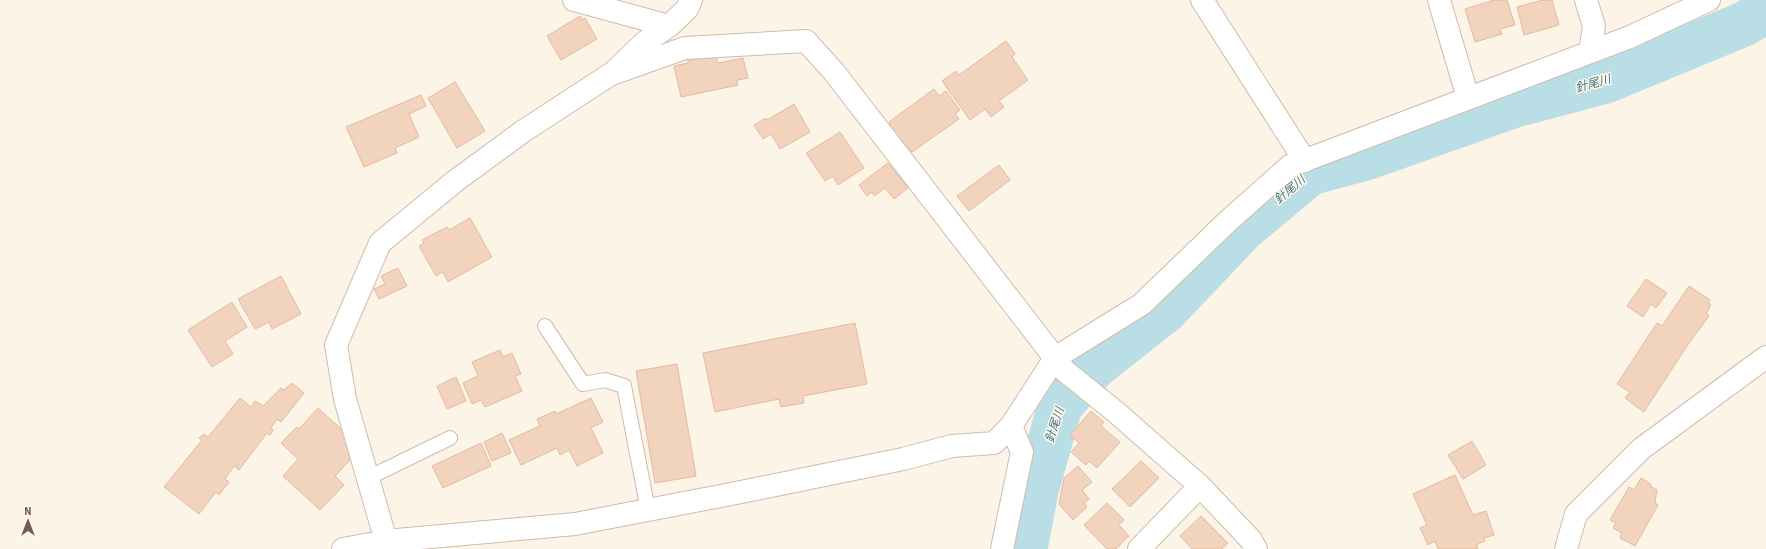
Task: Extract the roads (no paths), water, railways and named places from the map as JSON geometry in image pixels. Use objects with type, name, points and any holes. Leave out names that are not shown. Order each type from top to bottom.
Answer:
[{"type":"street","points":[[574,0],[669,26]]},
{"type":"street","points":[[386,541],[345,399],[336,345],[380,243],[460,178],[522,132],[612,74],[645,42],[669,26],[687,9],[691,0]]},
{"type":"street","points":[[1202,0],[1305,161]]},
{"type":"street","points":[[1439,0],[1468,98]]},
{"type":"street","points":[[1586,0],[1594,26],[1590,52]]},
{"type":"street","points":[[343,549],[386,541],[575,524],[904,459],[952,446],[994,443],[1011,426],[1060,364],[1142,304],[1228,221],[1290,166],[1590,52],[1630,36],[1709,0]]},
{"type":"street","points":[[612,74],[685,48],[806,41],[838,78],[1060,364],[1200,486],[1251,540],[1256,549]]},
{"type":"street","points":[[1566,549],[1576,514],[1641,449],[1766,357]]},
{"type":"street","points":[[1002,549],[1022,452],[1011,426]]},
{"type":"street","points":[[1139,549],[1200,486]]},
{"type":"lane","points":[[545,326],[583,384],[605,380],[624,386],[648,510]]},
{"type":"lane","points":[[368,478],[450,438]]},
{"type":"waterway","name":"針尾川","points":[[1025,549],[1036,491],[1060,406],[1095,366],[1166,310],[1243,229],[1310,173],[1369,157],[1515,105],[1606,81],[1744,24],[1766,11]]}]
